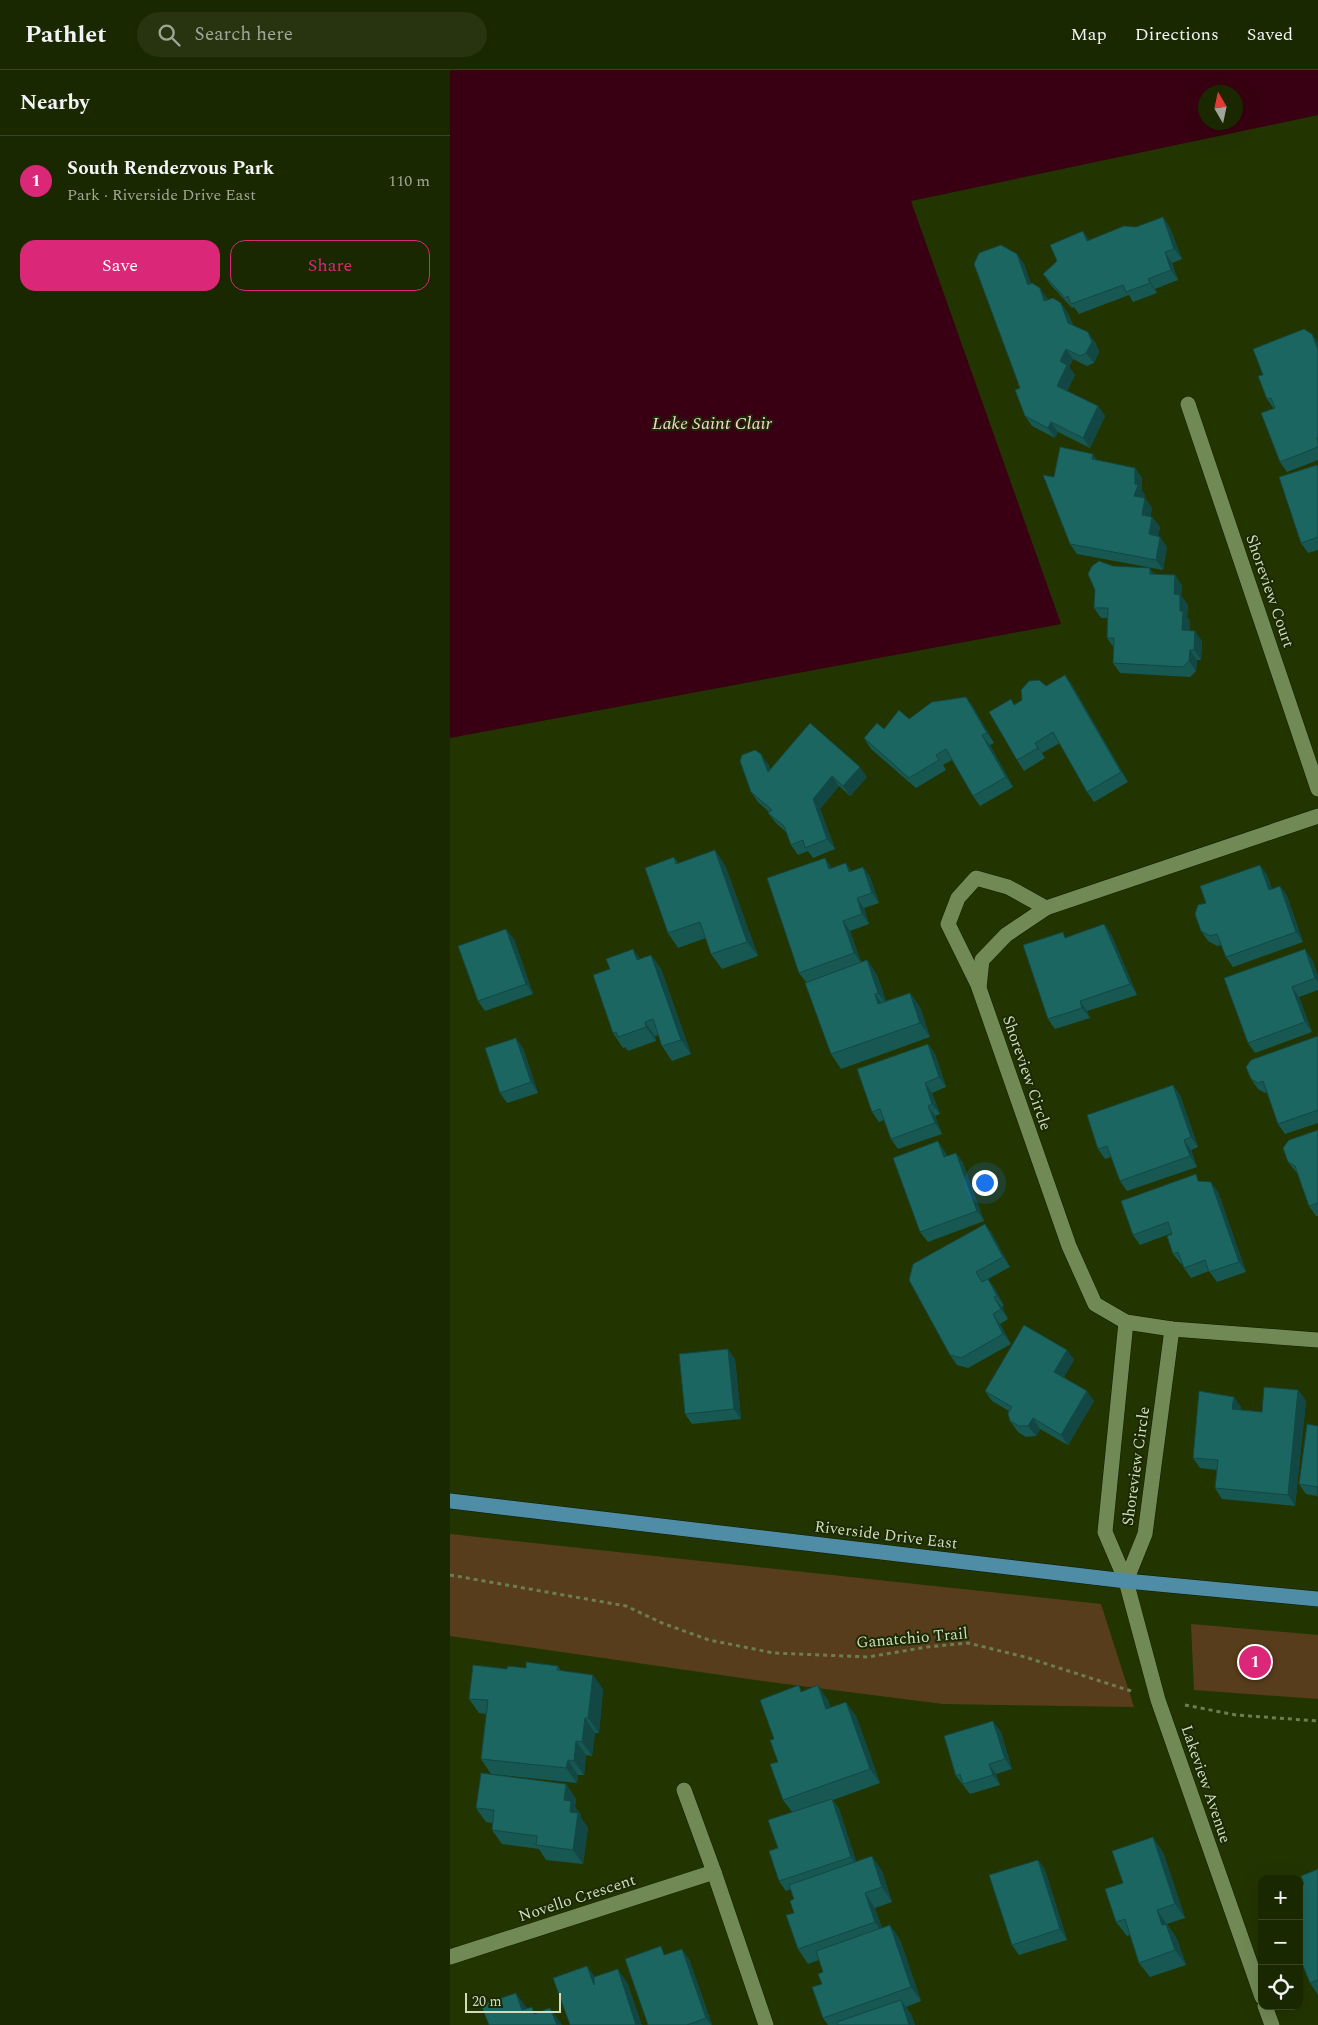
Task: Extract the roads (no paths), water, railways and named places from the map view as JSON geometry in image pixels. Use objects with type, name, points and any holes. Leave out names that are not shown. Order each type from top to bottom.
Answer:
[{"type":"main road","name":"Riverside Drive East","points":[[450,1501],[1126,1581],[1318,1599]]},
{"type":"street","name":"Shoreview Court","points":[[1188,404],[1318,789]]},
{"type":"street","name":"Shoreview Circle","points":[[979,988],[982,960],[1006,935],[1046,908],[1318,816]]},
{"type":"street","name":"Shoreview Circle","points":[[1046,908],[1008,887],[976,878],[958,898],[948,924],[979,988],[1069,1246],[1095,1304],[1126,1322],[1172,1329],[1318,1340]]},
{"type":"street","name":"Shoreview Circle","points":[[1126,1322],[1105,1532],[1126,1581]]},
{"type":"street","name":"Shoreview Circle","points":[[1126,1581],[1145,1534],[1172,1329]]},
{"type":"street","name":"Lakeview Avenue","points":[[1126,1581],[1158,1700],[1258,1986]]},
{"type":"street","points":[[684,1790],[766,2025]]},
{"type":"street","name":"Novello Crescent","points":[[450,1957],[714,1872]]},
{"type":"street","points":[[1266,2010],[1272,2025]]},
{"type":"water","name":"Lake Saint Clair","points":[[450,70],[1318,70],[1318,115],[911,201],[1061,624],[450,738]]},
{"type":"place","name":"South Rendezvous Park","points":[[1255,1662]]}]
